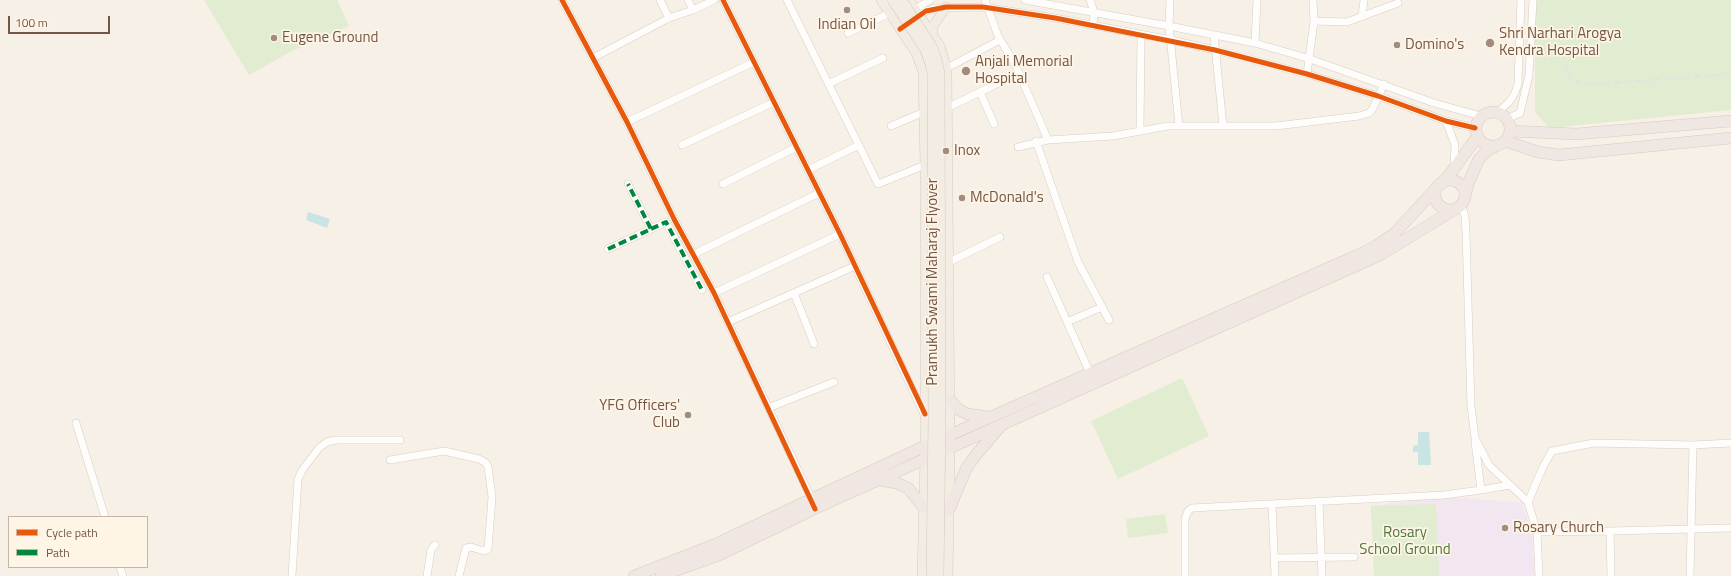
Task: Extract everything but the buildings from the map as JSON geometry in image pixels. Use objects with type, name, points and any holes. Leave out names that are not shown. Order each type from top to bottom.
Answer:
[{"type":"highway","points":[[661,576],[721,554],[925,446],[1376,246],[1395,233],[1440,185],[1454,167],[1476,132],[1477,120],[1481,116],[1492,111],[1498,112],[1507,119],[1505,139]]},
{"type":"highway","points":[[1476,132],[1480,141],[1490,146],[1505,139],[1731,121]]},
{"type":"highway","points":[[1505,139],[1538,152],[1560,154],[1731,138]]},
{"type":"highway","points":[[634,576],[813,504],[879,480],[1380,255],[1461,204],[1479,159],[1487,151],[1505,139]]},
{"type":"highway","points":[[1446,181],[1456,182],[1463,188],[1461,204],[1448,210],[1439,205],[1435,196],[1440,185],[1446,181]]},
{"type":"highway","points":[[950,400],[958,409],[967,414],[990,417]]},
{"type":"highway","points":[[949,510],[966,469],[974,456],[1002,424]]},
{"type":"highway","points":[[879,480],[897,483],[908,488],[924,507]]},
{"type":"main road","points":[[881,0],[921,63],[925,165],[925,459],[922,576]]},
{"type":"main road","name":"Pramukh Swami Maharaj Flyover","points":[[892,0],[925,50],[932,74],[934,419],[931,576]]},
{"type":"main road","name":"Pramukh Swami Maharaj Flyover","points":[[902,0],[932,46],[940,72],[941,420],[939,576]]},
{"type":"main road","points":[[909,0],[940,46],[947,68],[950,400],[948,576]]},
{"type":"main road","points":[[934,36],[933,26],[946,7]]},
{"type":"street","points":[[562,0],[627,122],[674,219],[714,293],[813,504]]},
{"type":"street","points":[[660,0],[669,18]]},
{"type":"street","points":[[688,0],[693,10]]},
{"type":"street","points":[[593,58],[669,18],[693,10],[714,0]]},
{"type":"street","points":[[723,0],[840,234],[924,414]]},
{"type":"street","points":[[787,0],[878,184],[925,165]]},
{"type":"street","points":[[898,26],[930,0]]},
{"type":"street","points":[[985,0],[1000,40],[1019,73],[1048,140]]},
{"type":"street","points":[[1025,0],[1169,26],[1256,44],[1310,59],[1434,103],[1481,116]]},
{"type":"street","points":[[1090,0],[1094,12],[1093,26]]},
{"type":"street","points":[[1170,0],[1169,26],[1179,126]]},
{"type":"street","points":[[1256,44],[1257,0]]},
{"type":"street","points":[[1307,74],[1314,21],[1313,0]]},
{"type":"street","points":[[1362,17],[1364,0]]},
{"type":"street","points":[[1498,112],[1515,93],[1518,84],[1521,0]]},
{"type":"street","points":[[1507,119],[1520,113],[1529,75],[1533,0]]},
{"type":"street","points":[[1314,21],[1347,22],[1398,3]]},
{"type":"street","points":[[917,12],[946,7],[988,8],[1171,40],[1307,74],[1378,96],[1476,132]]},
{"type":"street","points":[[848,33],[890,13]]},
{"type":"street","points":[[1140,131],[1141,35]]},
{"type":"street","points":[[1214,35],[1223,126]]},
{"type":"street","points":[[947,68],[1000,40]]},
{"type":"street","points":[[828,84],[883,58]]},
{"type":"street","points":[[627,122],[754,62]]},
{"type":"street","points":[[947,108],[1019,73]]},
{"type":"street","points":[[1018,147],[1036,141],[1113,136],[1179,126],[1276,126],[1366,115],[1372,110],[1384,84]]},
{"type":"street","points":[[980,92],[994,124]]},
{"type":"street","points":[[682,145],[774,102]]},
{"type":"street","points":[[891,126],[924,112]]},
{"type":"street","points":[[1446,120],[1455,145],[1454,167]]},
{"type":"street","points":[[1036,141],[1078,262],[1108,320]]},
{"type":"street","points":[[808,170],[860,145]]},
{"type":"street","points":[[722,184],[797,147]]},
{"type":"street","points":[[628,184],[651,229]]},
{"type":"street","points":[[694,254],[819,193]]},
{"type":"street","points":[[1461,204],[1465,216],[1466,232],[1471,406],[1481,490]]},
{"type":"street","points":[[608,249],[666,222],[702,290]]},
{"type":"street","points":[[714,293],[840,234]]},
{"type":"street","points":[[949,262],[1000,237]]},
{"type":"street","points":[[728,322],[855,266]]},
{"type":"street","points":[[1047,277],[1090,373]]},
{"type":"street","points":[[794,294],[814,344]]},
{"type":"street","points":[[1067,322],[1102,307]]},
{"type":"street","points":[[768,408],[834,382]]},
{"type":"street","points":[[76,423],[105,516]]},
{"type":"street","points":[[1475,438],[1489,465],[1528,502],[1537,532],[1539,576]]},
{"type":"street","points":[[292,576],[298,479],[303,469],[319,448],[327,442],[336,440],[400,440]]},
{"type":"street","points":[[1528,502],[1543,467],[1552,451],[1594,443],[1693,445],[1731,443]]},
{"type":"street","points":[[1690,576],[1693,445]]},
{"type":"street","points":[[390,460],[444,451],[479,458],[486,463],[492,497],[488,549],[484,552],[471,547],[466,548],[460,576]]},
{"type":"street","points":[[1185,576],[1184,519],[1188,510],[1197,506],[1319,502],[1444,494],[1510,485]]},
{"type":"street","points":[[1319,502],[1322,576]]},
{"type":"street","points":[[1272,504],[1275,576]]},
{"type":"street","points":[[1537,532],[1731,528]]},
{"type":"street","points":[[1610,531],[1611,576]]},
{"type":"street","points":[[427,576],[432,550],[435,545]]},
{"type":"street","points":[[1274,558],[1354,557]]},
{"type":"shaded area","points":[[1435,498],[1467,498],[1522,503],[1532,533],[1535,576],[1374,576],[1371,506]]},
{"type":"green space","name":"Eugene Ground","points":[[204,0],[337,0],[349,26],[292,51],[249,75]]},
{"type":"green space","points":[[1535,0],[1731,0],[1731,110],[1549,128],[1535,112]]},
{"type":"green space","points":[[1182,378],[1209,436],[1118,479],[1091,421]]},
{"type":"green space","name":"Rosary School Ground","points":[[1436,504],[1439,576],[1374,576],[1371,506]]},
{"type":"green space","points":[[1165,514],[1168,533],[1128,538],[1126,519]]},
{"type":"water","points":[[308,212],[330,219],[327,228],[306,220]]},
{"type":"water","points":[[1418,432],[1429,432],[1431,465],[1418,465],[1418,452],[1413,452],[1413,446],[1418,445]]},
{"type":"railway","points":[[1564,65],[1571,77],[1583,85],[1731,74]]},
{"type":"marked path","points":[[608,249],[651,229],[628,184]]},
{"type":"marked path","points":[[651,229],[666,222],[702,290]]},
{"type":"cycle path","points":[[562,0],[627,122],[674,219],[714,293],[815,509]]},
{"type":"cycle path","points":[[723,0],[840,234],[925,414]]},
{"type":"cycle path","points":[[900,29],[926,11],[946,7],[983,7],[1055,18],[1215,50],[1307,74],[1378,96],[1446,121],[1475,128]]},
{"type":"place","name":"Indian Oil","points":[[847,10]]},
{"type":"place","name":"Eugene Ground","points":[[274,38]]},
{"type":"place","name":"Shri Narhari Arogya Kendra Hospital","points":[[1490,43]]},
{"type":"place","name":"Domino's","points":[[1397,45]]},
{"type":"place","name":"Anjali Memorial Hospital","points":[[966,71]]},
{"type":"place","name":"Inox","points":[[946,151]]},
{"type":"place","name":"McDonald's","points":[[962,198]]},
{"type":"place","name":"YFG Officers' Club","points":[[688,415]]},
{"type":"place","name":"Rosary Church","points":[[1505,528]]}]
